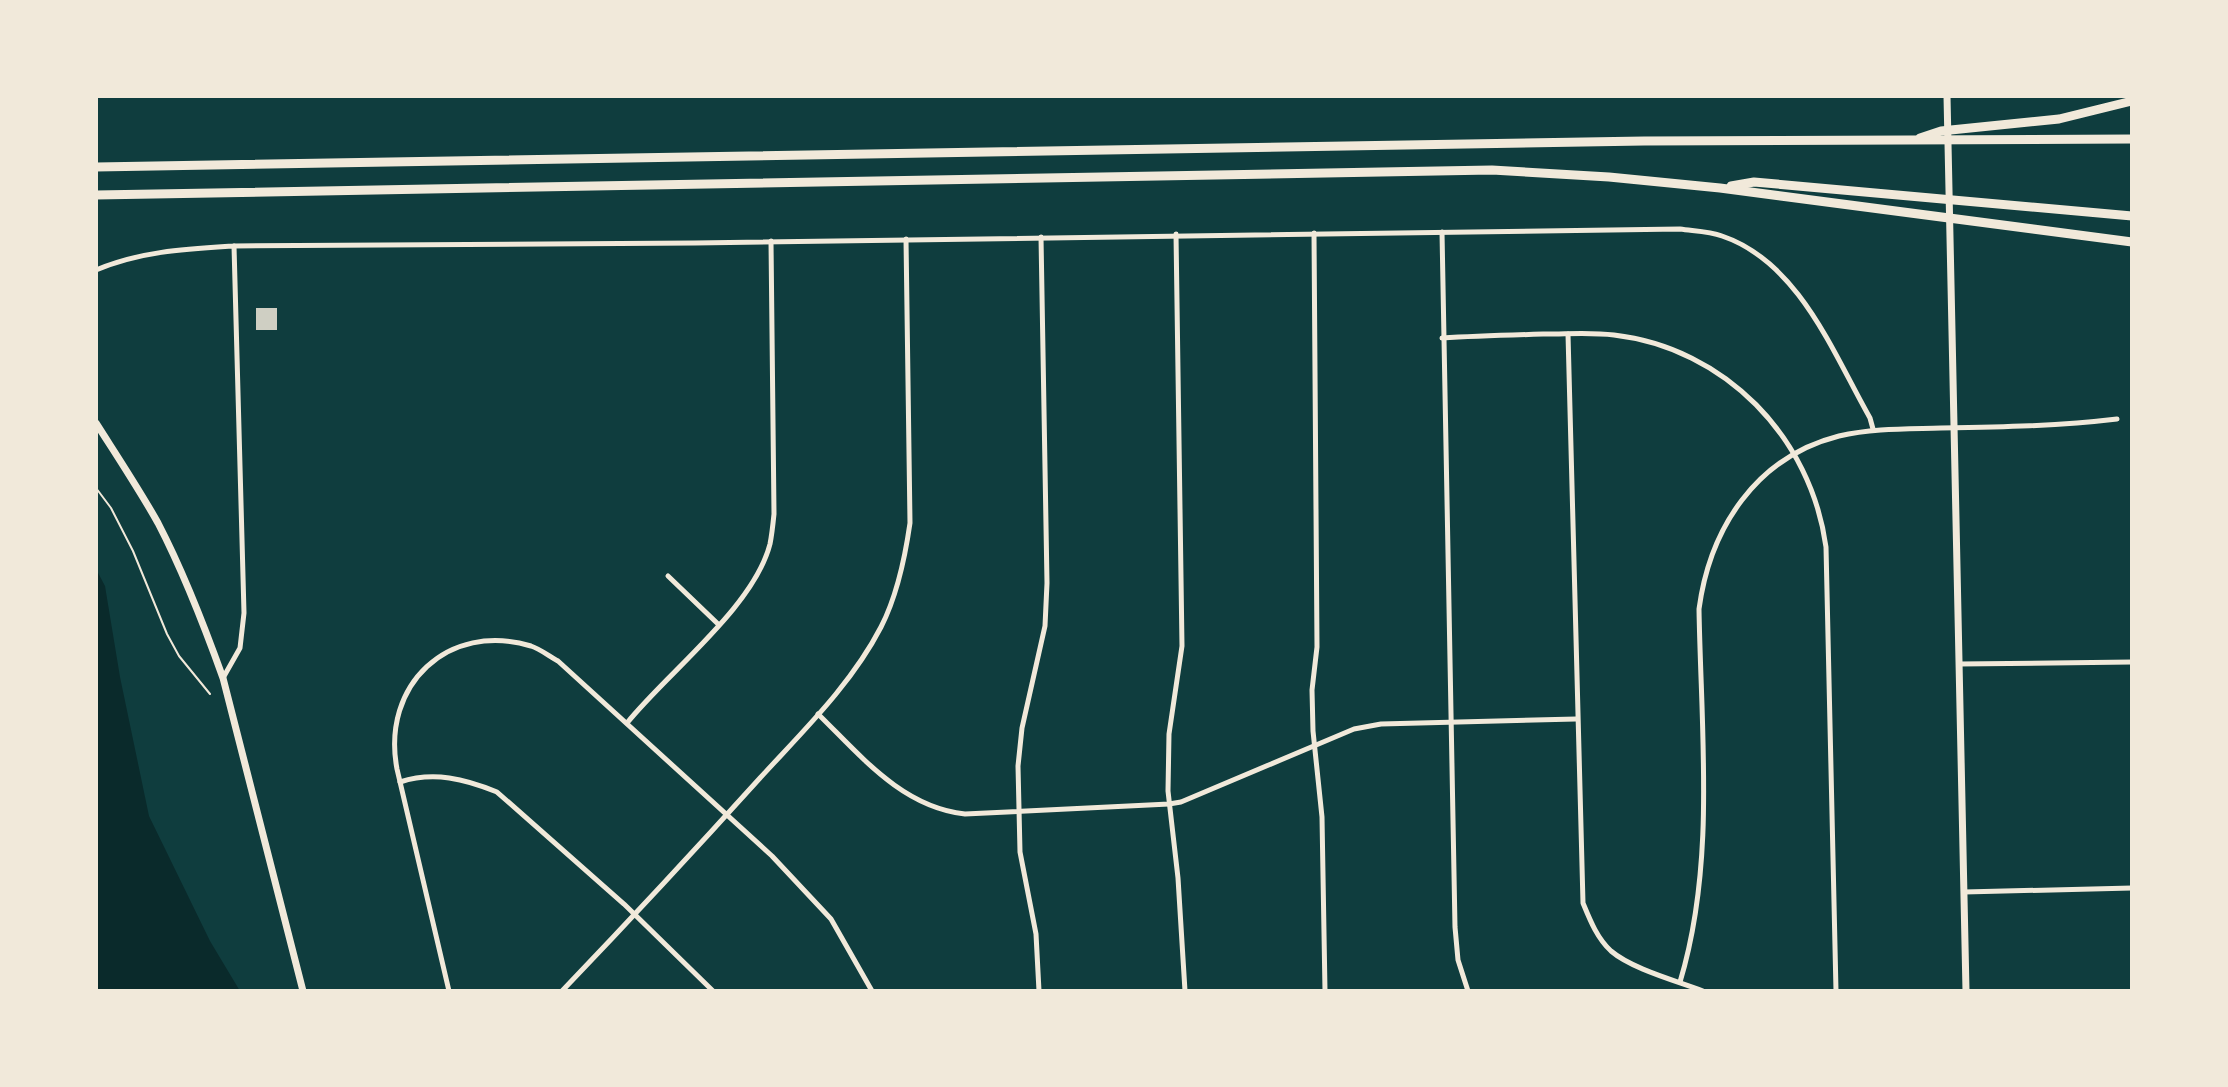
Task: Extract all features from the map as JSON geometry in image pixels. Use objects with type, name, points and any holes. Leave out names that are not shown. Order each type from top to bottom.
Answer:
[{"type":"highway","points":[[1909,141],[1941,131],[2059,119],[2132,101]]},
{"type":"highway","points":[[96,167],[1598,142],[2132,139]]},
{"type":"highway","points":[[96,195],[1439,170],[1552,173],[1720,188],[2132,242]]},
{"type":"highway","points":[[1720,188],[1754,182],[2132,216]]},
{"type":"main road","points":[[1947,96],[1966,991]]},
{"type":"main road","points":[[96,423],[166,538],[188,584],[223,678],[303,991]]},
{"type":"street","points":[[96,270],[138,255],[175,249],[234,246],[1680,229],[1720,235],[1746,246],[1767,260],[1800,297],[1870,418],[1873,429]]},
{"type":"street","points":[[1442,232],[1455,927],[1458,960],[1468,991]]},
{"type":"street","points":[[1314,233],[1317,647],[1312,690],[1313,744],[1322,817],[1325,991]]},
{"type":"street","points":[[1176,234],[1182,646],[1169,734],[1169,804],[1178,878],[1185,991]]},
{"type":"street","points":[[1039,991],[1036,934],[1024,882],[1018,766],[1022,728],[1045,626],[1047,597],[1041,237]]},
{"type":"street","points":[[562,991],[818,714],[855,671],[882,625],[906,552],[911,493],[906,239]]},
{"type":"street","points":[[627,723],[753,582],[769,546],[774,514],[771,241]]},
{"type":"street","points":[[223,678],[240,648],[244,613],[234,246]]},
{"type":"street","points":[[1442,338],[1599,333],[1642,339],[1678,352],[1727,377],[1765,412],[1795,455],[1822,515],[1826,547],[1836,991]]},
{"type":"street","points":[[1568,334],[1583,903],[1594,930],[1612,952],[1703,991]]},
{"type":"street","points":[[1680,982],[1695,922],[1702,870],[1699,609],[1703,576],[1713,547],[1734,510],[1764,475],[1795,455],[1836,437],[1873,429],[2073,425],[2117,419]]},
{"type":"street","points":[[668,576],[718,624]]},
{"type":"street","points":[[449,991],[393,751],[396,718],[411,684],[429,662],[475,641],[504,640],[534,647],[558,661],[772,856],[831,919],[872,991]]},
{"type":"street","points":[[1959,664],[2132,662]]},
{"type":"street","points":[[818,714],[896,788],[920,802],[944,811],[965,814],[1181,802],[1313,744],[1354,729],[1381,724],[1576,719]]},
{"type":"street","points":[[400,782],[438,776],[472,782],[497,792],[713,991]]},
{"type":"street","points":[[1963,892],[2132,888]]},
{"type":"path","points":[[96,488],[111,508],[133,551],[179,656],[210,694]]},
{"type":"water","points":[[96,569],[105,586],[149,816],[210,941],[240,991],[96,991]]},
{"type":"building","points":[[256,308],[277,308],[277,330],[256,330]]}]
